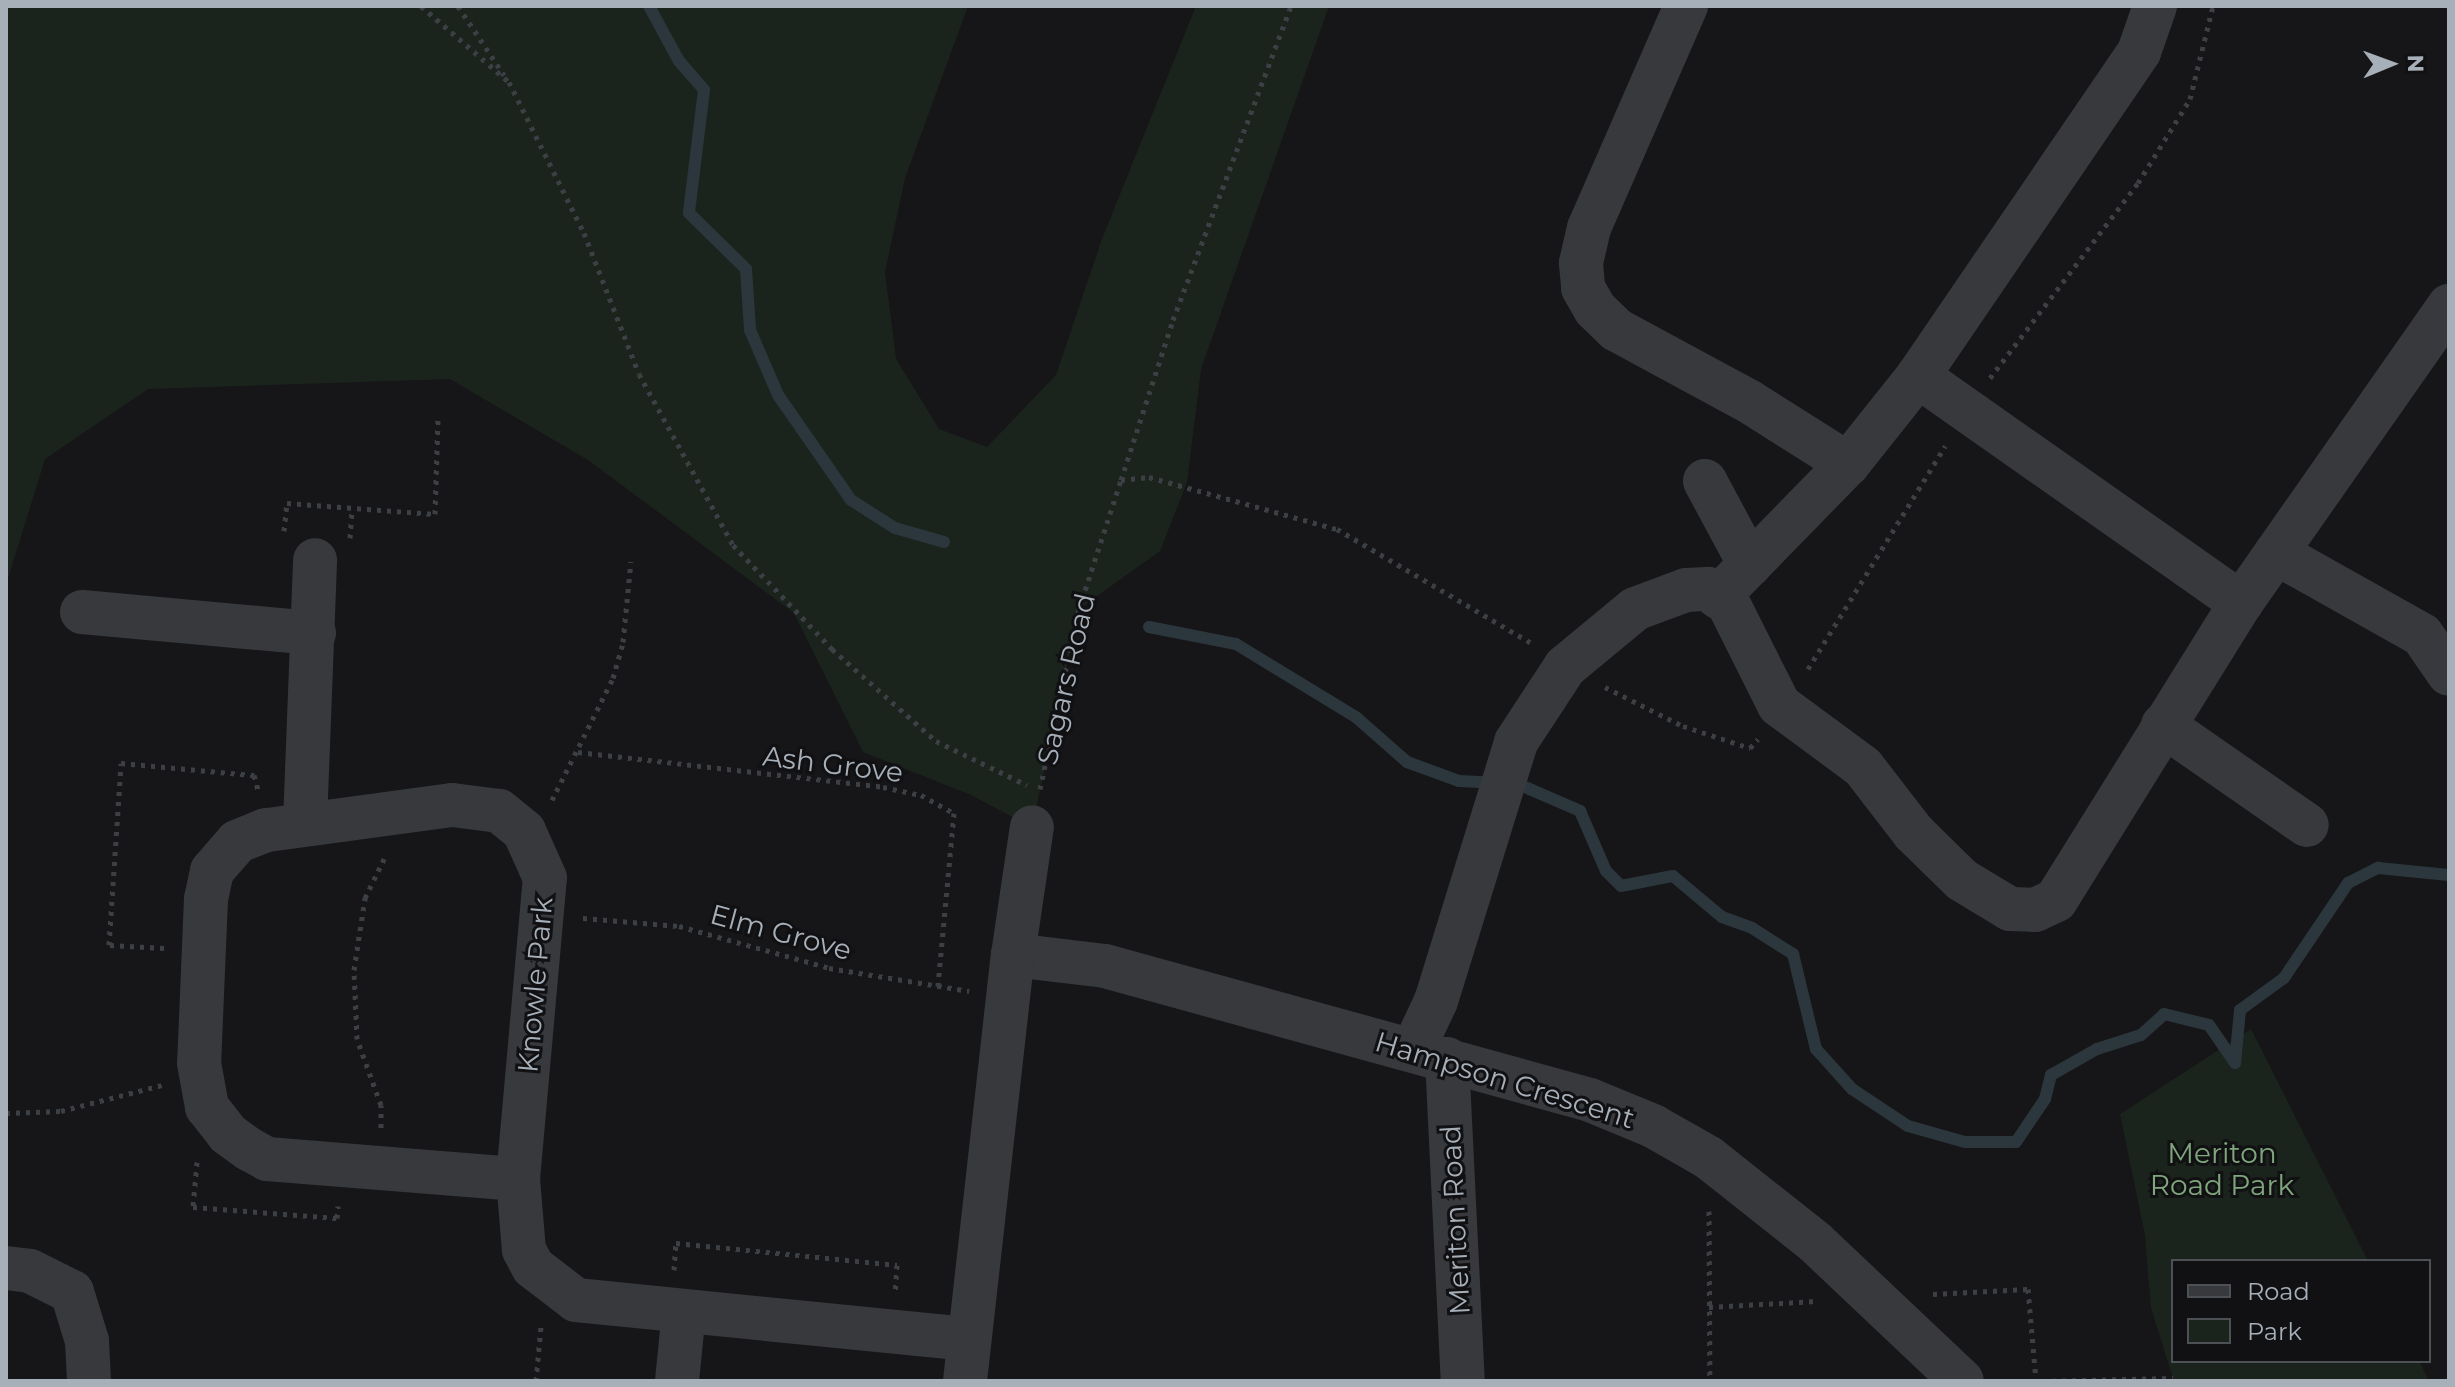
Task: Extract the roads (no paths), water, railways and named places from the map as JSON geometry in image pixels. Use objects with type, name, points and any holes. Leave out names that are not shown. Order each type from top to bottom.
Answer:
[{"type":"street","points":[[1686,6],[1589,228],[1581,263],[1583,288],[1595,309],[1617,330],[1750,402],[1848,464]]},
{"type":"street","points":[[1718,597],[1848,464],[1918,376],[2139,52],[2155,6]]},
{"type":"street","points":[[1430,1054],[1436,1001],[1516,742],[1561,675],[1635,609],[1686,590],[1708,589],[1718,597],[1740,621],[1779,705],[1863,767],[1914,833],[1962,880],[2010,909],[2035,910],[2056,900],[2241,603],[2449,306]]},
{"type":"street","points":[[1918,376],[2241,603]]},
{"type":"street","points":[[1705,481],[1750,565]]},
{"type":"street","points":[[299,550],[314,633],[285,827],[237,842],[212,871],[205,950],[200,1082],[207,1107],[228,1134],[267,1159],[518,1179]]},
{"type":"street","points":[[2276,553],[2422,635],[2449,674]]},
{"type":"street","points":[[82,612],[314,633]]},
{"type":"street","points":[[2163,725],[2307,825]]},
{"type":"street","name":"Knowle Park","points":[[285,827],[402,811],[477,806],[499,811],[524,831],[545,878],[518,1179],[524,1250],[533,1267],[576,1300],[892,1331],[967,1360]]},
{"type":"street","points":[[967,1360],[1013,955],[1036,810]]},
{"type":"street","name":"Hampson Crescent","points":[[1013,955],[1105,966],[1590,1100],[1709,1158],[1815,1242],[1962,1381]]},
{"type":"street","name":"Meriton Road","points":[[1430,1054],[1463,1381]]},
{"type":"street","points":[[6,1268],[30,1271],[72,1292],[87,1341],[89,1381]]},
{"type":"street","points":[[677,1311],[677,1381]]},
{"type":"waterway","points":[[649,6],[679,61],[704,90],[689,213],[746,269],[750,330],[778,395],[851,500],[895,528],[944,542]]},
{"type":"waterway","points":[[1149,627],[1236,644],[1357,718],[1407,762],[1459,781],[1518,784],[1580,811],[1606,871],[1621,886],[1673,876],[1722,917],[1752,928],[1793,954],[1816,1049],[1852,1089],[1908,1126],[1965,1142],[2016,1142],[2045,1099],[2051,1075],[2097,1049],[2141,1035],[2164,1014],[2209,1025],[2235,1063],[2240,1010],[2284,978],[2348,883],[2378,868],[2449,875]]},
{"type":"park label","name":"Meriton Road Park","points":[[2222,1169]]}]
